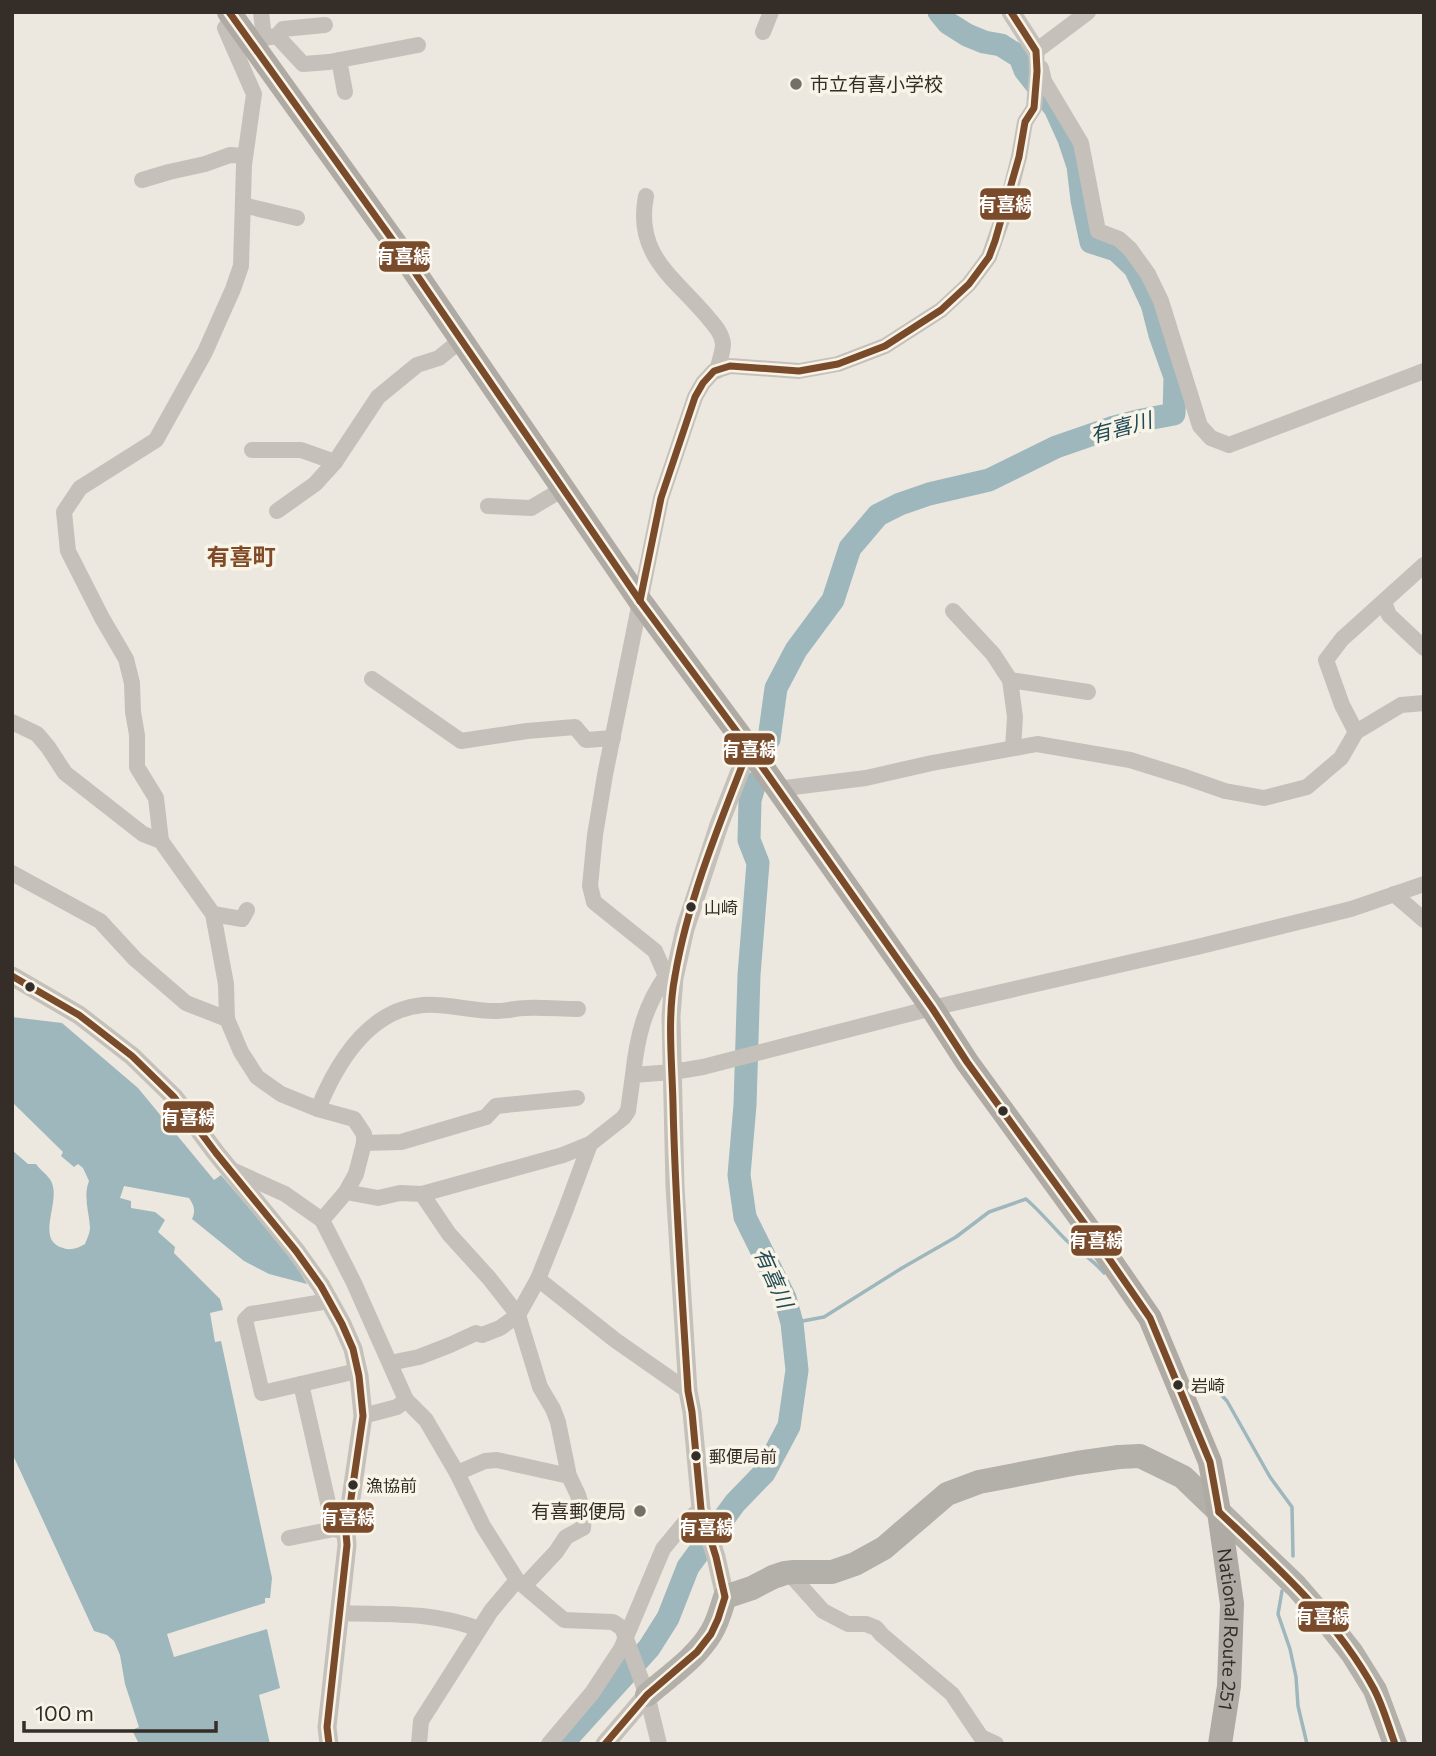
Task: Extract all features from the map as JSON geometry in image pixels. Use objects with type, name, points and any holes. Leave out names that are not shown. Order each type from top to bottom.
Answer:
[{"type":"highway","name":"National Route 251","points":[[231,15],[265,40],[399,249],[640,601],[749,748],[967,1062],[1150,1318],[1210,1462],[1219,1512],[1233,1604],[1229,1686],[1220,1744]]},
{"type":"main road","points":[[647,1695],[697,1652],[714,1626],[724,1597],[752,1588],[773,1577],[789,1573],[832,1572],[855,1564],[884,1548],[947,1494],[979,1482],[1119,1457],[1140,1456],[1183,1477],[1296,1586],[1352,1653],[1375,1690],[1395,1744]]},
{"type":"street","points":[[261,12],[265,40],[303,64],[418,46]]},
{"type":"street","points":[[763,32],[771,12]]},
{"type":"street","points":[[1011,12],[1036,51],[1044,81],[1081,143],[1098,231],[1119,239],[1148,274],[1161,302],[1200,426],[1211,438],[1229,446],[1424,371]]},
{"type":"street","points":[[1036,51],[1088,12]]},
{"type":"street","points":[[231,15],[225,28],[254,94],[245,156],[241,266],[205,352],[156,440],[80,488],[64,512],[68,551],[126,659],[132,683],[138,735],[137,767],[156,798],[161,841],[212,914],[226,984],[227,1019],[241,1052],[257,1077],[281,1094],[318,1109],[354,1119],[364,1134],[356,1174],[346,1192],[322,1220]]},
{"type":"street","points":[[265,40],[283,29],[325,25]]},
{"type":"street","points":[[670,977],[655,951],[594,902],[590,886],[595,835],[661,498],[695,397],[703,383],[714,372],[730,366],[799,371],[838,364],[885,346],[941,310],[969,284],[989,257],[1012,184],[1025,122],[1034,108],[1036,51]]},
{"type":"street","points":[[339,60],[345,92]]},
{"type":"street","points":[[142,180],[230,155],[245,156]]},
{"type":"street","points":[[646,196],[643,208],[645,236],[651,251],[665,271],[719,331],[723,343],[718,371]]},
{"type":"street","points":[[243,205],[298,218]]},
{"type":"street","points":[[277,511],[315,484],[335,462],[378,397],[417,365],[439,358],[461,340]]},
{"type":"street","points":[[252,450],[301,450],[335,462]]},
{"type":"street","points":[[488,506],[531,508],[563,489]]},
{"type":"street","points":[[1356,732],[1342,705],[1326,660],[1342,639],[1424,565]]},
{"type":"street","points":[[1384,602],[1389,615],[1424,648]]},
{"type":"street","points":[[953,611],[993,654],[1010,680],[1015,717],[1013,748]]},
{"type":"street","points":[[372,679],[461,741],[575,727],[586,740],[613,738]]},
{"type":"street","points":[[1010,680],[1088,692]]},
{"type":"street","points":[[777,789],[866,778],[1037,744],[1130,760],[1225,792],[1264,798],[1307,787],[1341,758],[1356,732],[1401,705],[1424,703]]},
{"type":"street","points":[[12,722],[37,734],[65,773],[143,834],[161,841]]},
{"type":"street","points":[[724,1597],[704,1516],[688,1391],[675,1187],[670,977],[719,825],[749,748]]},
{"type":"street","points":[[12,873],[100,921],[135,959],[186,1003],[227,1019]]},
{"type":"street","points":[[634,1075],[703,1067],[932,1008],[1351,909],[1424,884]]},
{"type":"street","points":[[1395,894],[1424,920]]},
{"type":"street","points":[[212,914],[242,919],[247,910]]},
{"type":"street","points":[[12,976],[79,1015],[132,1056],[174,1097],[296,1251],[327,1297],[353,1349],[363,1416],[340,1531]]},
{"type":"street","points":[[346,1192],[378,1198],[400,1193],[422,1194],[563,1155],[590,1144],[628,1111],[636,1045],[658,987],[670,977]]},
{"type":"street","points":[[318,1109],[349,1051],[371,1027],[395,1011],[424,1005],[498,1011],[522,1008],[578,1009]]},
{"type":"street","points":[[364,1143],[401,1142],[486,1117],[496,1106],[578,1098]]},
{"type":"street","points":[[390,1363],[419,1357],[476,1333],[482,1335],[500,1328],[518,1315],[538,1279],[590,1144]]},
{"type":"street","points":[[232,1170],[285,1194],[322,1220],[354,1283],[406,1400],[426,1420],[484,1526],[521,1583],[564,1619],[613,1622],[622,1628],[647,1695],[659,1744]]},
{"type":"street","points":[[419,1744],[421,1721],[491,1611],[556,1552],[566,1537],[583,1528],[584,1516],[569,1476],[558,1422],[540,1387],[518,1315],[449,1234],[422,1194]]},
{"type":"street","points":[[538,1279],[615,1340],[688,1391]]},
{"type":"street","points":[[354,1283],[327,1297],[251,1314],[245,1320],[262,1392],[357,1371]]},
{"type":"street","points":[[301,1384],[340,1531],[347,1545],[327,1727],[329,1744]]},
{"type":"street","points":[[363,1416],[397,1407],[406,1400]]},
{"type":"street","points":[[457,1474],[485,1461],[497,1460],[569,1476]]},
{"type":"street","points":[[549,1744],[592,1693],[628,1641],[663,1549],[685,1521],[704,1516]]},
{"type":"street","points":[[289,1538],[340,1531]]},
{"type":"street","points":[[789,1573],[823,1611],[848,1624],[866,1624],[876,1628],[952,1694],[981,1737],[996,1744]]},
{"type":"street","points":[[339,1613],[415,1614],[441,1617],[479,1629]]},
{"type":"street","points":[[605,1744],[647,1695]]},
{"type":"water","points":[[12,1017],[62,1023],[138,1088],[214,1180],[221,1175],[291,1257],[307,1284],[269,1274],[244,1261],[192,1219],[194,1208],[189,1198],[124,1186],[120,1198],[131,1201],[131,1208],[155,1212],[165,1220],[158,1232],[175,1247],[174,1253],[220,1299],[223,1310],[210,1313],[215,1342],[221,1341],[272,1578],[270,1598],[265,1598],[265,1603],[167,1634],[174,1657],[267,1629],[280,1688],[259,1695],[270,1744],[139,1744],[132,1730],[139,1727],[114,1641],[107,1635],[94,1631],[12,1453],[12,1150],[28,1164],[36,1164],[51,1181],[53,1199],[49,1229],[55,1244],[66,1249],[80,1247],[85,1244],[90,1227],[86,1198],[89,1181],[83,1168],[78,1164],[74,1167],[61,1156],[63,1152],[12,1102]]},
{"type":"waterway","name":"有喜川","points":[[769,739],[776,688],[796,650],[833,600],[850,548],[878,515],[929,494],[989,480],[1056,447],[1111,428],[1174,414],[1175,377],[1152,304],[1135,268],[1116,250],[1091,242],[1078,166],[1055,108],[1025,70],[1020,57],[1001,45],[967,35],[948,23],[939,12]]},
{"type":"waterway","name":"有喜川","points":[[562,1744],[649,1648],[668,1618],[688,1567],[735,1503],[764,1473],[789,1426],[797,1370],[792,1323],[785,1298],[745,1217],[739,1175],[745,1105],[749,975],[758,863],[749,840],[750,800],[755,783]]},
{"type":"waterway","points":[[792,1323],[824,1317],[956,1237],[989,1212],[1026,1199],[1066,1240],[1104,1273]]},
{"type":"waterway","points":[[1204,1377],[1227,1401],[1270,1477],[1292,1507],[1293,1556]]},
{"type":"waterway","points":[[1282,1591],[1278,1614],[1290,1649],[1298,1706],[1307,1744]]},
{"type":"transit line","name":"有喜線","points":[[229,12],[399,249],[640,601],[749,748],[967,1062],[1150,1318],[1210,1462],[1219,1512]]},
{"type":"transit line","name":"有喜線","points":[[640,601],[661,498],[695,397],[714,371],[730,366],[799,371],[838,364],[885,346],[941,310],[969,284],[989,257],[1019,157],[1025,122],[1034,108],[1036,51],[1011,12]]},
{"type":"transit line","name":"有喜線","points":[[605,1744],[647,1695],[697,1652],[711,1634],[725,1597],[701,1509],[688,1391],[675,1176],[671,1023],[675,976],[688,918],[706,860],[749,748]]},
{"type":"transit line","name":"有喜線","points":[[12,976],[79,1015],[132,1056],[174,1097],[321,1286],[353,1349],[363,1416],[346,1533],[347,1545],[327,1727],[329,1744]]},
{"type":"transit line","name":"有喜線","points":[[1219,1512],[1304,1594],[1342,1639],[1374,1689],[1395,1744]]},
{"type":"place","name":"市立有喜小学校","points":[[796,84]]},
{"type":"place","name":"山崎","points":[[691,907]]},
{"type":"place","name":"岩崎","points":[[1178,1385]]},
{"type":"place","name":"郵便局前","points":[[696,1456]]},
{"type":"place","name":"漁協前","points":[[353,1485]]},
{"type":"place","name":"有喜郵便局","points":[[640,1511]]},
{"type":"district","name":"有喜町","points":[[241,557]]}]
